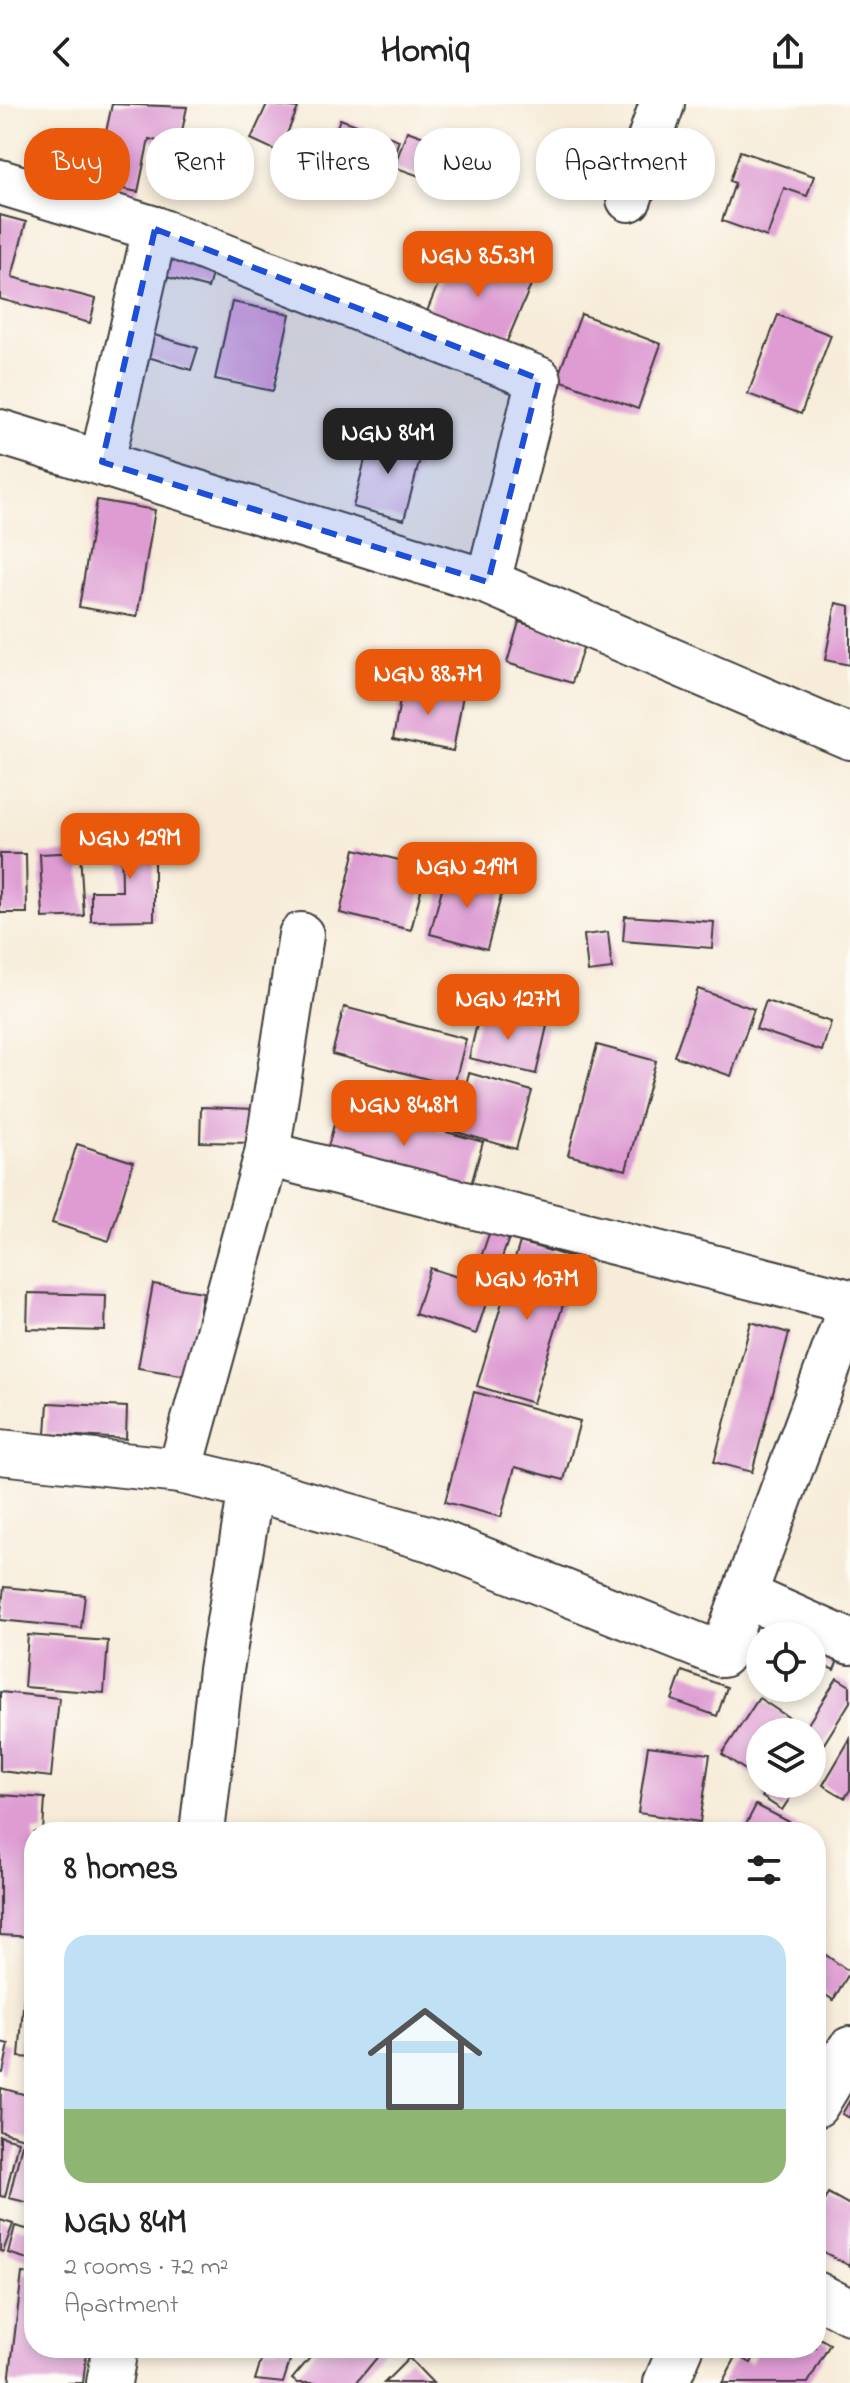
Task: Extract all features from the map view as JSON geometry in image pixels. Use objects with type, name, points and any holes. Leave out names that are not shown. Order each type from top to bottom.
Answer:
[{"type":"street","points":[[654,128],[662,104]]},
{"type":"street","points":[[0,182],[155,229],[539,379],[488,582]]},
{"type":"street","points":[[102,462],[155,229]]},
{"type":"street","points":[[0,432],[488,582],[850,737]]},
{"type":"street","points":[[180,1471],[267,1154],[301,935]]},
{"type":"street","points":[[0,1452],[180,1471],[251,1488],[434,1540],[722,1655],[850,1305],[267,1154]]},
{"type":"street","points":[[203,1822],[221,1670],[251,1488]]},
{"type":"street","points":[[744,1595],[850,1642]]},
{"type":"street","points":[[826,2089],[850,2049]]},
{"type":"street","points":[[826,2299],[850,2312]]},
{"type":"street","points":[[109,2383],[113,2358]]},
{"type":"street","points":[[666,2383],[677,2358]]},
{"type":"highlighted area","points":[[155,229],[539,379],[488,582],[102,462]]},
{"type":"building","points":[[112,104],[187,107],[183,128],[146,128],[146,153],[138,192],[130,190],[130,128],[107,128]]},
{"type":"building","points":[[267,104],[298,108],[289,128],[270,128],[270,148],[254,140],[254,132]]},
{"type":"building","points":[[340,119],[365,128],[337,128]]},
{"type":"building","points":[[407,131],[414,133],[414,174],[398,168],[398,156]]},
{"type":"building","points":[[740,151],[814,176],[807,196],[784,188],[767,237],[722,221],[735,183],[730,181]]},
{"type":"building","points":[[0,215],[26,222],[12,277],[96,299],[90,323],[0,299]]},
{"type":"building","points":[[451,252],[531,285],[505,346],[426,314]]},
{"type":"building","points":[[168,255],[214,267],[208,288],[163,276]]},
{"type":"building","points":[[232,302],[290,314],[273,391],[215,379]]},
{"type":"building","points":[[581,314],[661,344],[638,409],[557,379]]},
{"type":"building","points":[[778,315],[831,335],[801,414],[748,394]]},
{"type":"building","points":[[144,332],[198,348],[191,370],[138,354]]},
{"type":"building","points":[[372,432],[424,444],[404,520],[353,507]]},
{"type":"building","points":[[97,500],[155,510],[137,617],[79,607]]},
{"type":"building","points":[[836,603],[850,606],[850,665],[825,660]]},
{"type":"building","points":[[519,622],[585,642],[572,683],[507,663]]},
{"type":"building","points":[[403,684],[463,695],[453,751],[393,739]]},
{"type":"building","points":[[121,828],[154,828],[154,920],[91,921],[91,891],[122,891]]},
{"type":"building","points":[[355,849],[427,867],[411,930],[340,913]]},
{"type":"building","points":[[80,852],[84,916],[43,918],[40,854]]},
{"type":"building","points":[[0,854],[26,854],[27,913],[0,913]]},
{"type":"building","points":[[447,870],[504,885],[487,949],[430,934]]},
{"type":"building","points":[[625,916],[714,922],[712,948],[623,941]]},
{"type":"building","points":[[608,932],[612,969],[588,972],[584,935]]},
{"type":"building","points":[[698,989],[754,1009],[731,1076],[674,1056]]},
{"type":"building","points":[[766,1001],[831,1022],[822,1051],[756,1029]]},
{"type":"building","points":[[344,1007],[466,1039],[454,1086],[332,1054]]},
{"type":"building","points":[[480,1011],[547,1026],[536,1074],[469,1058]]},
{"type":"building","points":[[597,1045],[656,1061],[626,1170],[568,1155]]},
{"type":"building","points":[[469,1073],[532,1091],[516,1149],[453,1131]]},
{"type":"building","points":[[340,1103],[483,1142],[469,1192],[326,1154]]},
{"type":"building","points":[[201,1107],[256,1109],[255,1143],[200,1142]]},
{"type":"building","points":[[77,1144],[133,1162],[109,1241],[52,1223]]},
{"type":"building","points":[[491,1228],[510,1235],[498,1269],[479,1263]]},
{"type":"building","points":[[520,1242],[577,1259],[533,1403],[477,1386]]},
{"type":"building","points":[[430,1268],[491,1288],[476,1334],[415,1314]]},
{"type":"building","points":[[153,1284],[203,1292],[188,1376],[138,1368]]},
{"type":"building","points":[[28,1293],[106,1295],[105,1331],[27,1329]]},
{"type":"building","points":[[751,1322],[789,1333],[752,1472],[714,1462]]},
{"type":"building","points":[[474,1392],[580,1421],[564,1480],[515,1467],[501,1517],[445,1502]]},
{"type":"building","points":[[48,1403],[127,1407],[126,1439],[46,1434]]},
{"type":"building","points":[[4,1587],[85,1595],[81,1628],[0,1620]]},
{"type":"building","points":[[28,1635],[108,1641],[104,1693],[24,1687]]},
{"type":"building","points":[[826,1644],[842,1651],[834,1670],[826,1666]]},
{"type":"building","points":[[682,1671],[727,1687],[717,1716],[672,1700]]},
{"type":"building","points":[[837,1678],[850,1686],[850,1702],[826,1741],[826,1718],[812,1718],[822,1702],[826,1702],[826,1695]]},
{"type":"building","points":[[0,1692],[59,1698],[51,1777],[0,1771]]},
{"type":"building","points":[[756,1702],[765,1702],[789,1718],[746,1718],[746,1770],[722,1754]]},
{"type":"building","points":[[850,1739],[850,1790],[845,1798],[826,1787],[826,1780]]},
{"type":"building","points":[[648,1746],[710,1754],[700,1822],[638,1813]]},
{"type":"building","points":[[0,1795],[45,1798],[44,1822],[24,1822],[24,1936],[0,1935]]},
{"type":"building","points":[[764,1798],[790,1798],[782,1810]]},
{"type":"building","points":[[756,1805],[789,1822],[747,1822]]},
{"type":"building","points":[[826,1955],[850,1972],[833,2000],[826,1995]]},
{"type":"building","points":[[24,1994],[24,2057],[19,2057]]},
{"type":"building","points":[[0,2042],[9,2044],[3,2073],[0,2072]]},
{"type":"building","points":[[1,2088],[24,2094],[24,2138],[0,2131]]},
{"type":"building","points":[[850,2100],[850,2118],[842,2114]]},
{"type":"building","points":[[0,2136],[18,2141],[5,2197],[0,2196]]},
{"type":"building","points":[[22,2144],[24,2144],[24,2202],[9,2198]]},
{"type":"building","points":[[828,2193],[850,2205],[850,2266],[826,2253]]},
{"type":"building","points":[[0,2220],[13,2224],[3,2252],[0,2251]]},
{"type":"building","points":[[15,2226],[24,2228],[24,2258],[8,2253]]},
{"type":"building","points":[[24,2273],[24,2358],[86,2358],[83,2383],[9,2383]]},
{"type":"building","points":[[262,2358],[291,2358],[283,2383],[255,2380]]},
{"type":"building","points":[[310,2358],[377,2358],[356,2383],[297,2383],[292,2379]]},
{"type":"building","points":[[409,2358],[433,2383],[384,2383]]},
{"type":"building","points":[[735,2358],[751,2363],[754,2358],[822,2358],[808,2383],[722,2383]]}]
